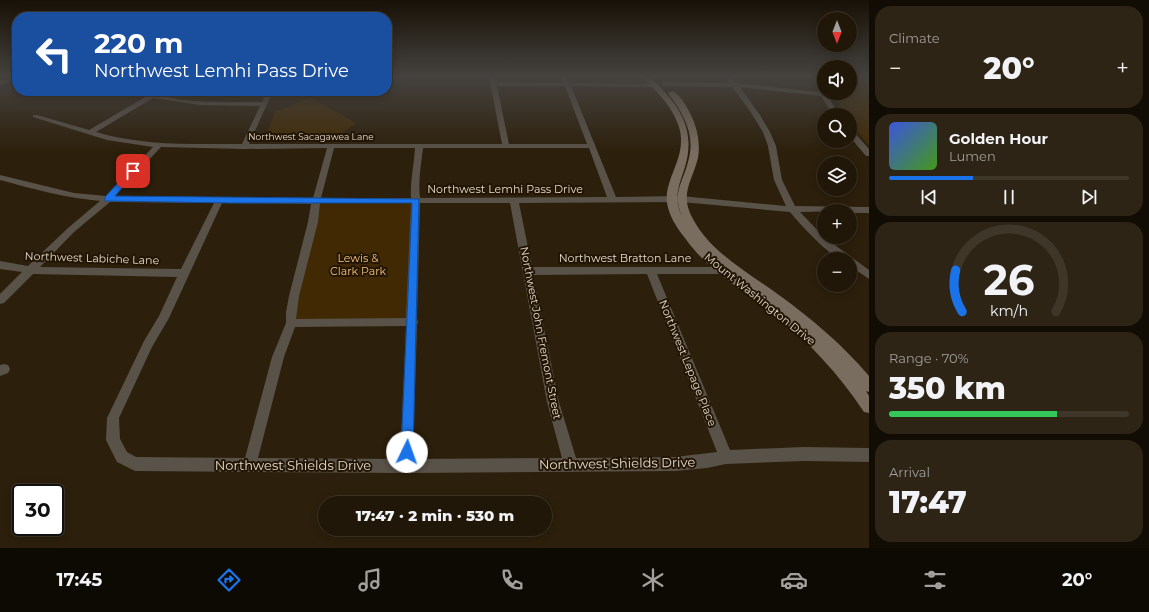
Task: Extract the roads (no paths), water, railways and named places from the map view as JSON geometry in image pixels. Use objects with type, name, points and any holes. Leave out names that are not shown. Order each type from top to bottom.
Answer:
[{"type":"main road","name":"Mount Washington Drive","points":[[672,103],[683,128],[684,149],[680,168],[672,185],[679,221],[688,236],[698,248],[723,270],[805,334],[829,357],[854,385],[869,407]]},
{"type":"main road","name":"Mount Washington Drive","points":[[676,200],[705,243],[719,256],[810,324],[834,347],[869,386]]},
{"type":"street","points":[[89,133],[140,103]]},
{"type":"street","points":[[203,103],[264,104],[244,147]]},
{"type":"street","points":[[498,103],[506,146]]},
{"type":"street","points":[[575,103],[613,200]]},
{"type":"street","points":[[746,103],[761,123],[770,140],[774,152],[780,184],[793,209],[802,221],[817,236],[838,252]]},
{"type":"street","name":"Northwest Sacagawea Lane","points":[[35,116],[89,133],[125,141],[159,145],[244,147],[592,146]]},
{"type":"street","points":[[857,141],[869,154]]},
{"type":"street","points":[[0,300],[71,230],[108,199],[159,145]]},
{"type":"street","points":[[406,466],[413,322],[416,201],[414,182],[418,172],[419,146]]},
{"type":"street","points":[[250,464],[278,357],[291,323],[291,312],[294,296],[313,222],[316,200],[331,147]]},
{"type":"street","name":"Northwest Lemhi Pass Drive","points":[[0,177],[34,187],[74,196],[108,199],[219,201],[676,200],[793,209],[869,210]]},
{"type":"street","name":"Northwest John Fremont Street","points":[[514,200],[553,402],[571,465]]},
{"type":"street","name":"Northwest Shields Drive","points":[[219,201],[164,318],[148,344],[113,418],[113,440],[122,457],[135,464],[406,466],[675,464],[707,461],[726,456],[804,454],[869,455]]},
{"type":"street","name":"Northwest Labiche Lane","points":[[0,265],[30,270],[184,273]]},
{"type":"street","points":[[857,266],[869,275]]},
{"type":"street","name":"Northwest Lepage Place","points":[[650,270],[726,456]]},
{"type":"street","name":"Northwest Bratton Lane","points":[[528,271],[723,270]]},
{"type":"street","points":[[291,323],[413,322]]},
{"type":"park label","name":"Lewis & Clark Park","points":[[358,264]]}]
